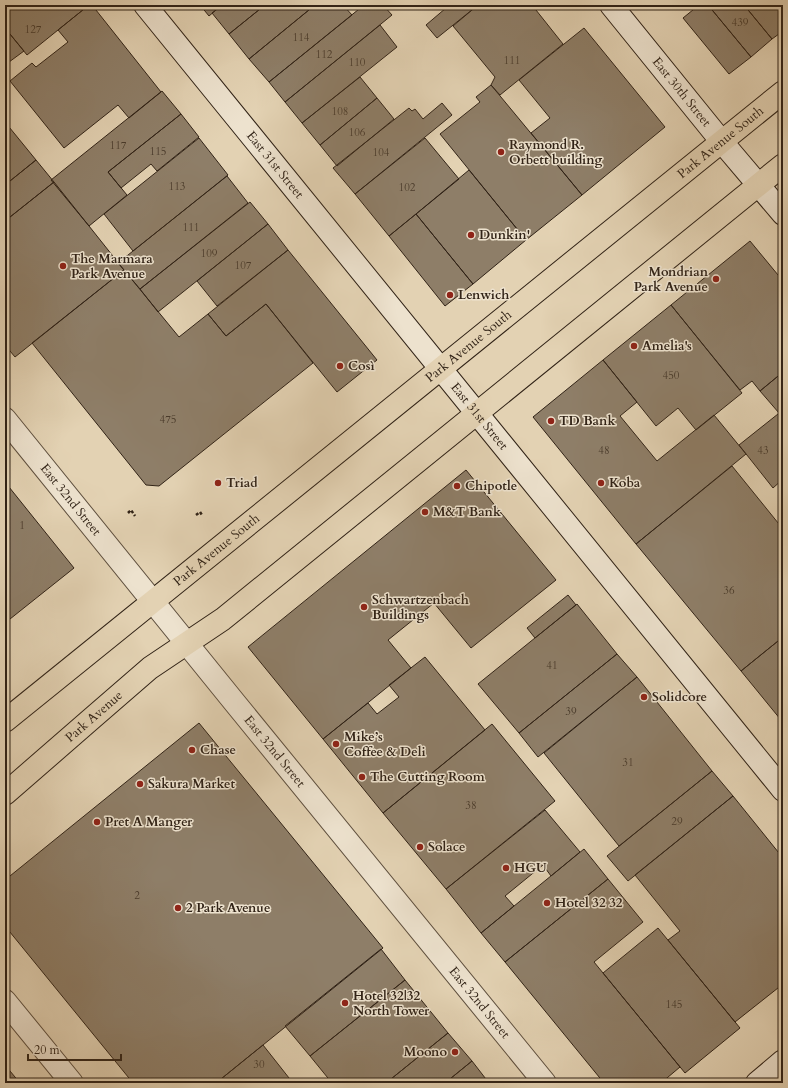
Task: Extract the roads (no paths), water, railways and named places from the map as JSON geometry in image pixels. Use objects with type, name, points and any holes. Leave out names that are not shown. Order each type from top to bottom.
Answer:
[{"type":"main road","name":"Park Avenue South","points":[[153,601],[441,370],[783,92]]},
{"type":"main road","points":[[187,643],[223,619],[783,164]]},
{"type":"main road","points":[[5,721],[153,601]]},
{"type":"main road","name":"Park Avenue","points":[[5,794],[135,680],[187,643]]},
{"type":"street","name":"East 31st Street","points":[[145,5],[783,790]]},
{"type":"street","name":"East 30th Street","points":[[612,5],[722,142],[783,214]]},
{"type":"street","name":"East 32nd Street","points":[[5,419],[545,1083]]},
{"type":"street","points":[[5,1001],[72,1083]]},
{"type":"street","points":[[756,1083],[783,1062]]},
{"type":"place","name":"Raymond R. Orbett building","points":[[501,152]]},
{"type":"place","name":"Dunkin'","points":[[471,235]]},
{"type":"place","name":"The Marmara Park Avenue","points":[[63,266]]},
{"type":"place","name":"Mondrian Park Avenue","points":[[716,279]]},
{"type":"place","name":"Lenwich","points":[[450,295]]},
{"type":"place","name":"Amelia's","points":[[634,346]]},
{"type":"place","name":"Così","points":[[340,366]]},
{"type":"place","name":"TD Bank","points":[[551,421]]},
{"type":"place","name":"Triad","points":[[218,483]]},
{"type":"place","name":"Koba","points":[[601,483]]},
{"type":"place","name":"Chipotle","points":[[457,486]]},
{"type":"place","name":"M&T Bank","points":[[425,512]]},
{"type":"place","name":"Schwartzenbach Buildings","points":[[364,607]]},
{"type":"place","name":"Solidcore","points":[[644,697]]},
{"type":"place","name":"Mike’s Coffee & Deli","points":[[336,744]]},
{"type":"place","name":"Chase","points":[[192,750]]},
{"type":"place","name":"The Cutting Room","points":[[362,777]]},
{"type":"place","name":"Sakura Market","points":[[140,784]]},
{"type":"place","name":"Pret A Manger","points":[[97,822]]},
{"type":"place","name":"Solace","points":[[420,847]]},
{"type":"place","name":"HGU","points":[[506,868]]},
{"type":"place","name":"Hotel 32 32","points":[[547,903]]},
{"type":"place","name":"2 Park Avenue","points":[[178,908]]},
{"type":"place","name":"Hotel 32|32 North Tower","points":[[345,1003]]},
{"type":"place","name":"Moono","points":[[455,1052]]}]
